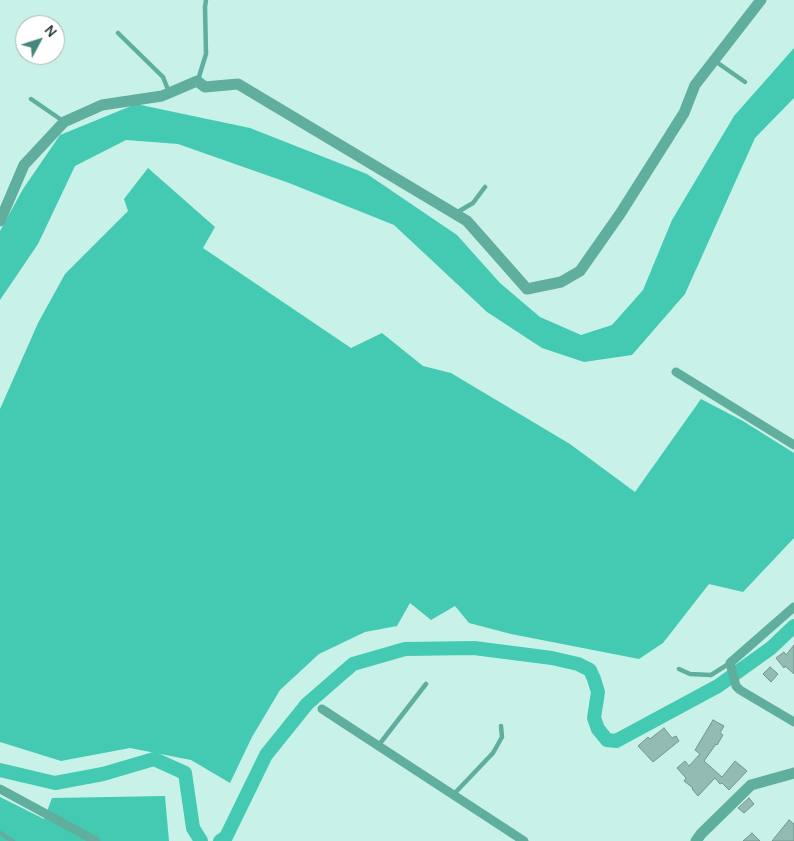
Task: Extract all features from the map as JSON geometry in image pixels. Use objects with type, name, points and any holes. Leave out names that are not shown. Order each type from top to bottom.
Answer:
[{"type":"street","points":[[0,221],[24,164],[64,122],[102,105],[162,96],[197,81],[205,86],[238,84],[467,221],[527,289],[560,282],[580,271],[620,214],[684,113],[694,85],[762,0]]},
{"type":"street","points":[[676,372],[794,445]]},
{"type":"street","points":[[794,607],[731,668],[736,686],[794,722]]},
{"type":"street","points":[[322,709],[524,841]]},
{"type":"street","points":[[696,841],[751,786],[794,773]]},
{"type":"street","points":[[0,789],[96,841]]},
{"type":"lane","points":[[197,81],[206,54],[206,0]]},
{"type":"lane","points":[[118,33],[163,77],[169,93]]},
{"type":"lane","points":[[714,60],[745,82]]},
{"type":"lane","points":[[30,99],[64,122]]},
{"type":"lane","points":[[455,214],[473,203],[485,187]]},
{"type":"lane","points":[[679,669],[690,674],[711,675],[731,668]]},
{"type":"lane","points":[[378,746],[426,684]]},
{"type":"lane","points":[[453,795],[493,753],[502,737],[502,726]]},
{"type":"lane","points":[[0,833],[13,841]]},
{"type":"shaded area","points":[[794,48],[794,98],[755,138],[685,294],[632,355],[584,362],[542,348],[487,312],[394,225],[289,183],[178,144],[126,140],[75,166],[38,244],[0,300],[0,231],[23,189],[60,135],[136,104],[250,128],[367,174],[457,235],[500,283],[540,317],[581,335],[612,325],[643,290],[672,220],[734,116]]},
{"type":"shaded area","points":[[148,168],[215,227],[203,248],[351,348],[382,333],[423,366],[451,373],[570,444],[635,492],[701,399],[743,421],[794,453],[794,538],[743,592],[709,584],[663,643],[639,659],[511,634],[469,623],[455,606],[431,620],[410,603],[397,626],[365,632],[319,654],[280,690],[252,737],[230,783],[191,760],[130,748],[61,761],[0,742],[0,409],[38,323],[65,274],[128,211],[124,199]]},
{"type":"shaded area","points":[[165,796],[169,841],[0,841],[0,797],[44,819],[52,798]]},
{"type":"building","points":[[794,645],[794,674],[785,666],[784,668],[776,658],[784,652],[786,655]]},
{"type":"building","points":[[770,667],[778,674],[771,682],[763,674]]},
{"type":"building","points":[[713,720],[724,726],[720,733],[723,735],[704,761],[722,777],[735,761],[747,771],[729,790],[715,778],[698,796],[693,788],[684,781],[686,778],[677,768],[685,761],[689,766],[700,754],[695,750]]},
{"type":"building","points":[[664,728],[672,738],[676,736],[679,741],[653,762],[638,746],[648,737],[650,739]]},
{"type":"building","points":[[749,798],[754,804],[744,813],[738,808]]},
{"type":"building","points":[[789,820],[794,824],[794,841],[772,841]]},
{"type":"building","points":[[752,833],[760,841],[743,841]]},
{"type":"waterway","points":[[220,841],[226,837],[266,755],[307,704],[353,664],[405,649],[474,648],[552,658],[578,664],[590,670],[594,679],[598,692],[594,718],[598,729],[607,740],[616,741],[718,686],[771,648],[794,626]]},
{"type":"waterway","points":[[0,770],[55,783],[103,774],[154,759],[185,773],[193,828],[201,841]]}]
